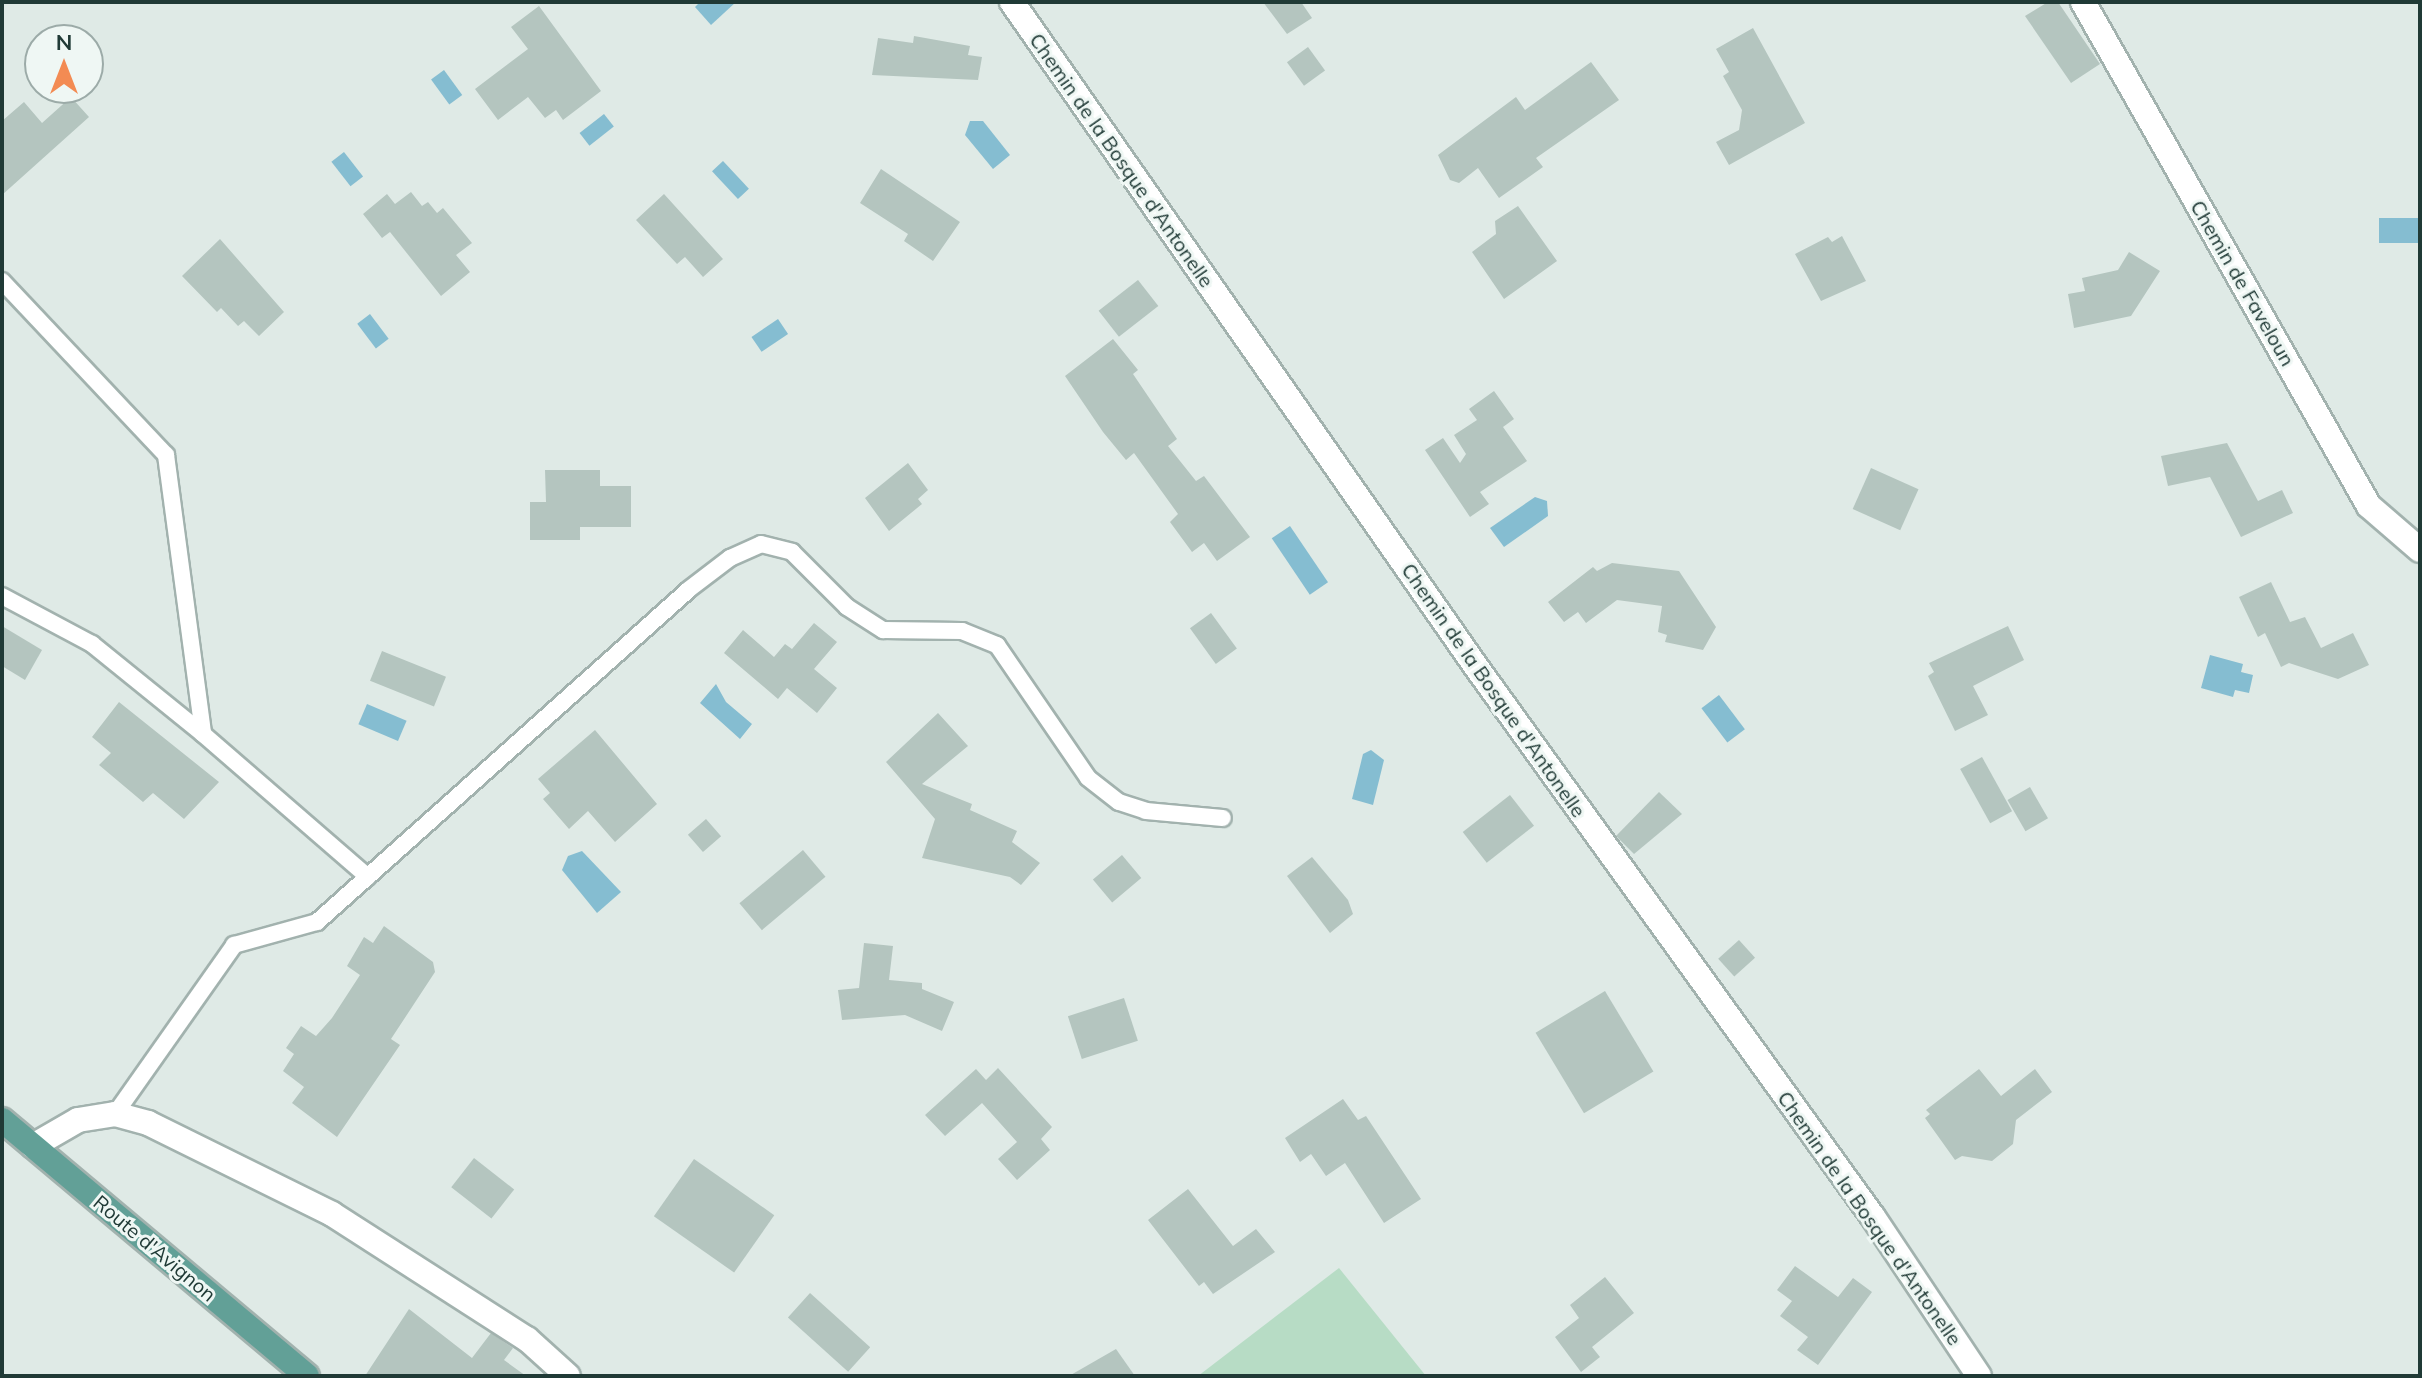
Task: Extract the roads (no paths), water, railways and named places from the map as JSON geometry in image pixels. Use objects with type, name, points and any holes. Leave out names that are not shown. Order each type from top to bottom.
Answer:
[{"type":"main road","name":"Route d'Avignon","points":[[2,1120],[307,1376]]},
{"type":"street","name":"Chemin de la Bosque d'Antonelle","points":[[1012,2],[1477,668],[1873,1217],[1979,1376]]},
{"type":"street","name":"Chemin de Faveloun","points":[[2083,2],[2369,506],[2420,550]]},
{"type":"street","points":[[33,1146],[78,1120],[115,1114],[148,1123],[332,1214],[527,1339],[568,1376]]},
{"type":"lane","points":[[2,281],[166,455],[203,734]]},
{"type":"lane","points":[[115,1114],[234,945],[317,922],[688,590],[730,558],[761,544],[792,552],[847,607],[883,630],[962,631],[997,645],[1088,778],[1119,802],[1146,811],[1223,818]]},
{"type":"lane","points":[[2,596],[92,644],[203,734],[368,877]]},
{"type":"water","points":[[700,2],[736,2],[711,25],[695,7]]},
{"type":"water","points":[[444,70],[462,95],[449,104],[431,79]]},
{"type":"water","points":[[604,114],[614,127],[589,146],[580,133]]},
{"type":"water","points":[[970,121],[983,121],[1010,155],[993,169],[965,135]]},
{"type":"water","points":[[344,152],[363,176],[350,186],[331,162]]},
{"type":"water","points":[[723,161],[749,189],[738,199],[712,171]]},
{"type":"water","points":[[2379,218],[2420,218],[2420,243],[2379,243]]},
{"type":"water","points":[[370,314],[389,339],[376,348],[357,324]]},
{"type":"water","points":[[778,319],[788,334],[762,352],[751,337]]},
{"type":"water","points":[[1535,497],[1547,501],[1548,516],[1504,547],[1490,528]]},
{"type":"water","points":[[1290,526],[1328,582],[1310,595],[1272,538]]},
{"type":"water","points":[[2210,655],[2243,664],[2241,672],[2253,675],[2249,693],[2235,690],[2233,697],[2201,688]]},
{"type":"water","points":[[716,684],[726,702],[752,724],[740,739],[700,703]]},
{"type":"water","points":[[1719,695],[1745,729],[1727,743],[1701,708]]},
{"type":"water","points":[[367,704],[407,721],[398,741],[358,724]]},
{"type":"water","points":[[1371,750],[1384,760],[1373,805],[1352,799],[1363,754]]},
{"type":"water","points":[[582,851],[621,892],[597,913],[562,870],[568,856]]}]
